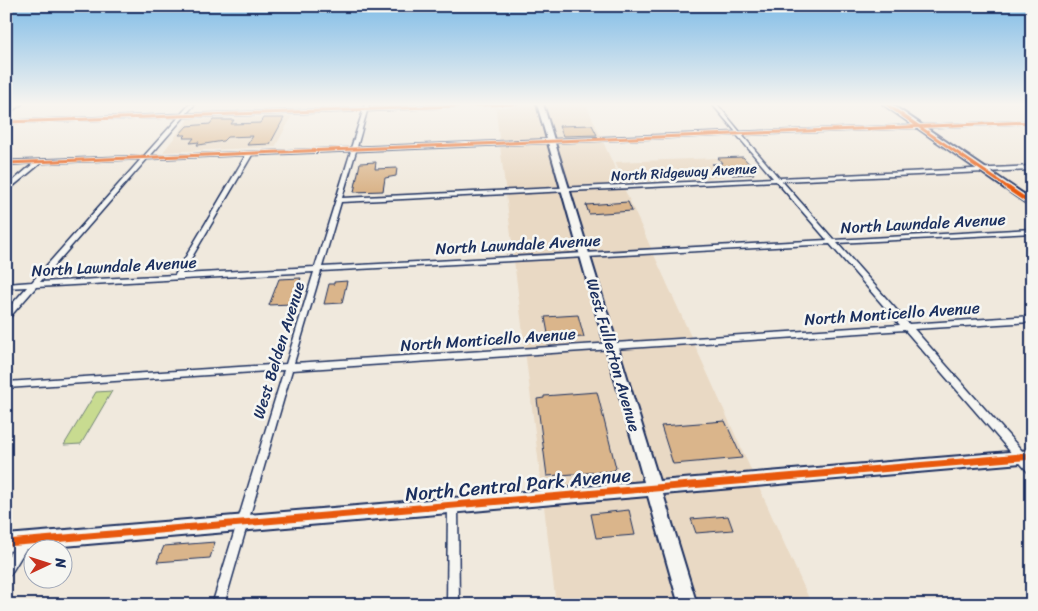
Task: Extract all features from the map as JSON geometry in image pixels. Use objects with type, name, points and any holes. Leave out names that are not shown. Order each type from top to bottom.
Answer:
[{"type":"street","points":[[6,316],[168,133]]},
{"type":"street","name":"West Belden Avenue","points":[[218,605],[359,133]]},
{"type":"street","name":"West Fullerton Avenue","points":[[548,133],[688,605]]},
{"type":"street","points":[[6,163],[771,133]]},
{"type":"street","points":[[928,133],[1032,204]]},
{"type":"street","points":[[738,134],[907,327],[1026,457],[1032,469]]},
{"type":"street","points":[[177,277],[250,153]]},
{"type":"street","points":[[6,190],[39,162]]},
{"type":"street","name":"North Ridgeway Avenue","points":[[338,200],[1032,168]]},
{"type":"street","name":"North Lawndale Avenue","points":[[6,286],[1032,230]]},
{"type":"street","name":"North Monticello Avenue","points":[[6,385],[1032,319]]},
{"type":"street","name":"North Central Park Avenue","points":[[59,538],[1026,457]]},
{"type":"street","points":[[453,504],[453,605]]},
{"type":"street","name":"North Central Park Avenue","points":[[6,543],[22,541]]},
{"type":"street","points":[[6,571],[22,544]]},
{"type":"shaded area","points":[[178,133],[283,133],[275,147],[163,152]]},
{"type":"shaded area","points":[[498,133],[599,133],[812,605],[556,605]]},
{"type":"shaded area","points":[[717,158],[719,161],[712,162],[724,177],[624,182],[615,162]]},
{"type":"green space","points":[[112,391],[81,444],[64,445],[96,392]]},
{"type":"building","points":[[181,133],[276,133],[270,144],[247,145],[253,136],[227,137],[223,141],[197,145],[199,142],[190,143],[194,138],[183,138],[186,135],[179,135]]},
{"type":"building","points":[[562,133],[596,133],[597,135],[563,136]]},
{"type":"building","points":[[743,157],[753,168],[749,168],[754,174],[732,175],[729,171],[712,164],[722,163],[718,158]]},
{"type":"building","points":[[376,162],[375,169],[397,168],[396,176],[385,178],[383,191],[354,192],[360,163]]},
{"type":"building","points":[[628,202],[632,211],[589,214],[586,205]]},
{"type":"building","points":[[301,278],[291,304],[269,305],[279,279]]},
{"type":"building","points":[[347,281],[342,303],[324,304],[329,284]]},
{"type":"building","points":[[578,315],[584,337],[549,339],[545,317]]},
{"type":"building","points":[[597,392],[616,468],[613,471],[547,476],[537,399],[544,398],[544,396]]},
{"type":"building","points":[[725,421],[742,458],[673,464],[661,426]]},
{"type":"building","points":[[629,510],[635,535],[596,538],[591,514]]},
{"type":"building","points":[[728,516],[733,530],[696,533],[691,519]]},
{"type":"building","points":[[215,542],[210,558],[157,562],[164,546]]},
{"type":"cycle path","points":[[6,163],[769,133]]},
{"type":"cycle path","points":[[928,133],[1032,204]]},
{"type":"cycle path","points":[[6,543],[1032,456]]}]
